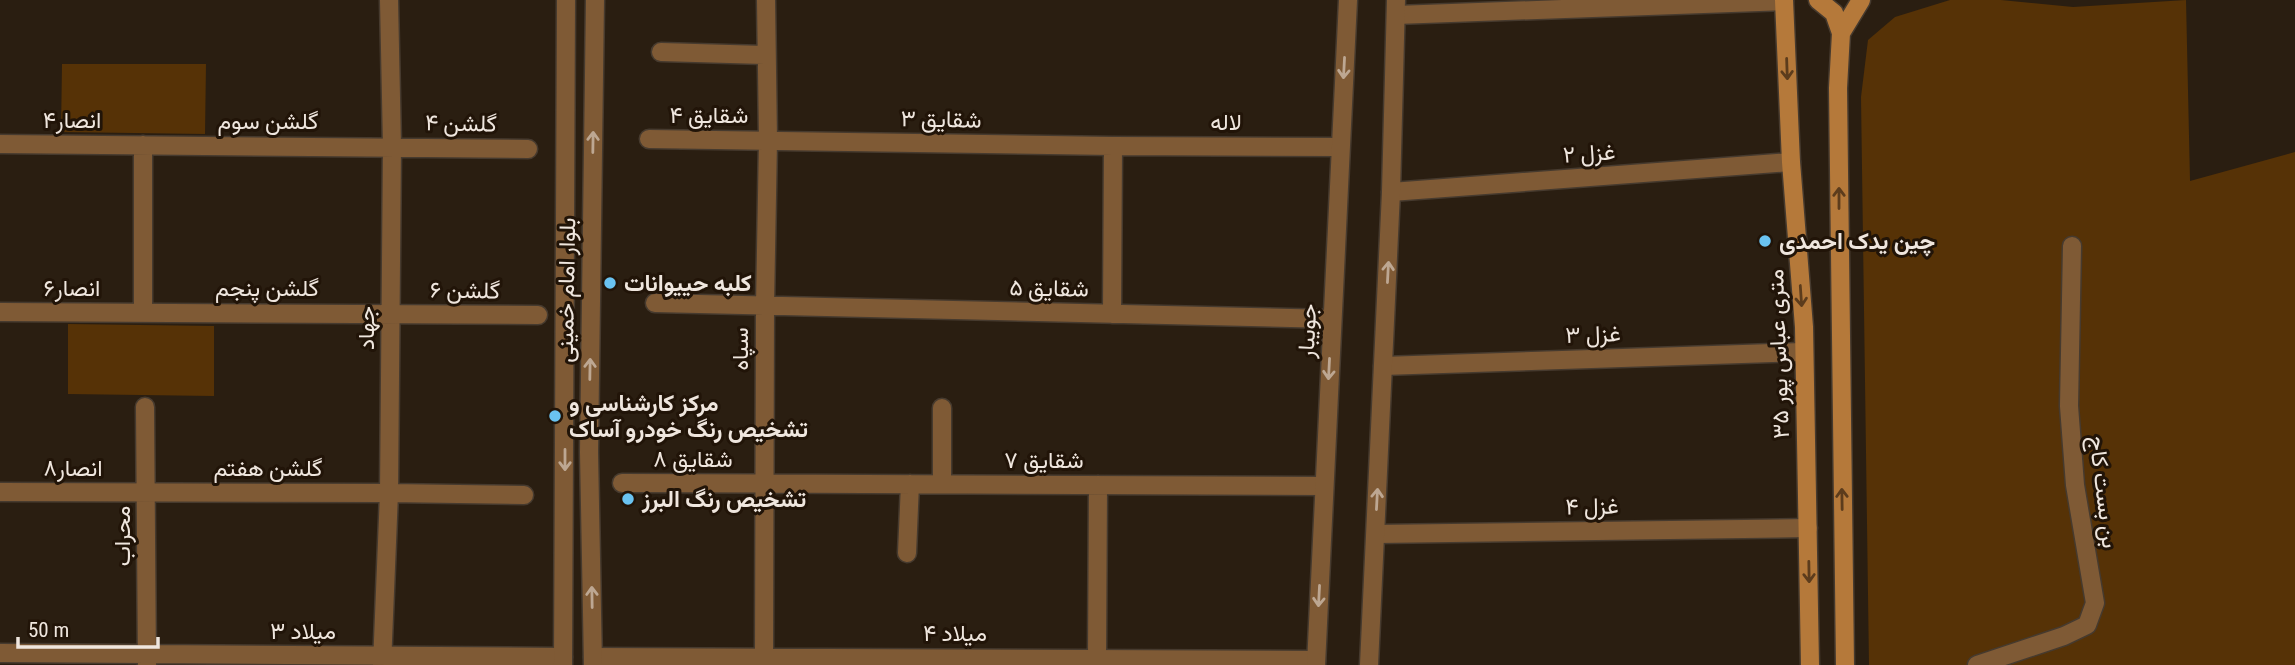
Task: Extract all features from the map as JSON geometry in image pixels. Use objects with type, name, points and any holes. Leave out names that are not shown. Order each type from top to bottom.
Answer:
[{"type":"main road","points":[[1784,0],[1799,0]]},
{"type":"main road","name":"۳۵ متری عباس پور","points":[[1784,0],[1791,162],[1804,352],[1810,665]]},
{"type":"main road","points":[[1818,0],[1834,13],[1841,33],[1838,88],[1845,665]]},
{"type":"main road","points":[[1841,33],[1861,0]]},
{"type":"street","name":"جهاد","points":[[382,660],[389,493],[391,313],[389,0]]},
{"type":"street","name":"بلوار امام خمینی","points":[[563,661],[566,0]]},
{"type":"street","name":"بلوار امام خمینی","points":[[593,661],[589,452],[595,0]]},
{"type":"street","name":"سپاه","points":[[764,657],[768,140],[766,0]]},
{"type":"street","name":"جویبار","points":[[1316,662],[1348,0]]},
{"type":"street","points":[[1369,665],[1391,192],[1396,8],[1784,0]]},
{"type":"street","points":[[661,52],[766,55]]},
{"type":"street","name":"شقایق ۴","points":[[649,139],[768,140]]},
{"type":"street","name":"شقایق ۳","points":[[768,140],[1113,146]]},
{"type":"street","name":"انصار۴","points":[[0,144],[143,145]]},
{"type":"street","name":"گلشن سوم","points":[[143,145],[392,146]]},
{"type":"street","points":[[143,145],[143,313]]},
{"type":"street","name":"گلشن ۴","points":[[392,146],[528,149]]},
{"type":"street","points":[[1112,314],[1113,146]]},
{"type":"street","name":"لاله","points":[[1113,146],[1340,147]]},
{"type":"street","name":"غزل ۲","points":[[1391,192],[1791,162]]},
{"type":"street","name":"بن بست کاج","points":[[1977,665],[2064,636],[2087,625],[2095,603],[2075,485],[2069,407],[2072,246]]},
{"type":"street","name":"شقایق ۵","points":[[654,303],[1332,319]]},
{"type":"street","name":"انصار۶","points":[[0,312],[143,313]]},
{"type":"street","name":"گلشن پنجم","points":[[143,313],[391,313]]},
{"type":"street","name":"گلشن ۶","points":[[391,313],[538,315]]},
{"type":"street","name":"غزل ۳","points":[[1383,366],[1804,352]]},
{"type":"street","name":"محراب","points":[[145,407],[147,659]]},
{"type":"street","points":[[942,408],[942,484]]},
{"type":"street","name":"شقایق ۸","points":[[622,483],[764,483]]},
{"type":"street","name":"شقایق ۷","points":[[764,483],[1324,486]]},
{"type":"street","points":[[907,553],[910,484]]},
{"type":"street","points":[[1097,659],[1098,485]]},
{"type":"street","name":"انصار۸","points":[[0,492],[146,492]]},
{"type":"street","name":"گلشن هفتم","points":[[146,492],[524,495]]},
{"type":"street","name":"غزل ۴","points":[[1376,534],[1808,528]]},
{"type":"street","name":"میلاد ۳","points":[[0,653],[147,659],[593,661]]},
{"type":"street","name":"میلاد ۴","points":[[593,661],[764,657],[1316,662]]},
{"type":"shaded area","points":[[1950,0],[2001,0],[2073,7],[2186,0],[2190,181],[2295,152],[2295,665],[1869,665],[1861,97],[1868,40],[1895,17]]},
{"type":"shaded area","points":[[62,64],[206,64],[205,134],[61,132]]},
{"type":"shaded area","points":[[68,324],[214,326],[214,396],[68,394]]},
{"type":"place","name":"چین یدک احمدی","points":[[1765,241]]},
{"type":"place","name":"کلبه حییوانات","points":[[610,283]]},
{"type":"place","name":"مرکز کارشناسی و تشخیص رنگ خودرو آساک","points":[[555,416]]},
{"type":"place","name":"تشخیص رنگ البرز","points":[[628,499]]}]
